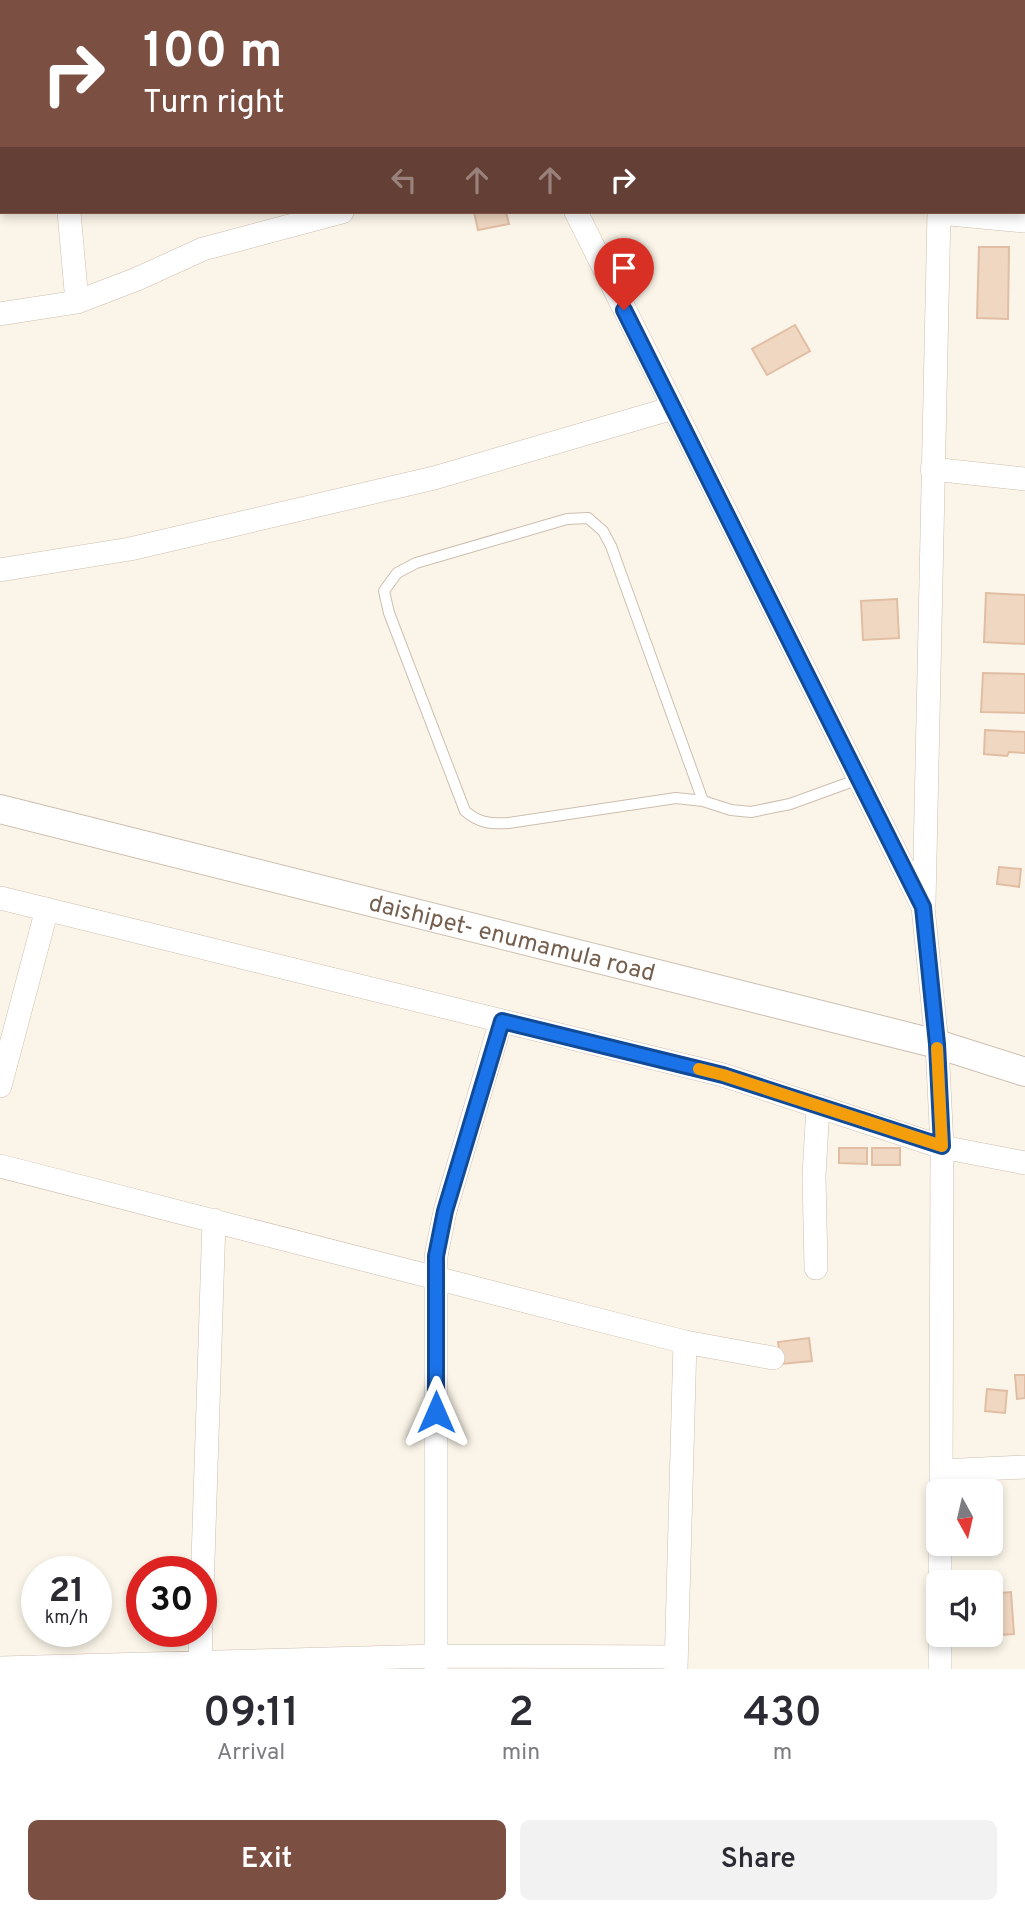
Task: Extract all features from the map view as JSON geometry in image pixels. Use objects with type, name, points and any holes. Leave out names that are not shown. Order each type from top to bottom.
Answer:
[{"type":"street","points":[[69,214],[77,302]]},
{"type":"street","points":[[0,314],[77,302],[203,249],[328,214]]},
{"type":"street","points":[[577,214],[923,907]]},
{"type":"street","points":[[939,214],[923,907],[937,1044],[942,1146],[941,1479]]},
{"type":"street","points":[[950,214],[1025,221]]},
{"type":"street","points":[[0,570],[130,549],[433,478],[673,408]]},
{"type":"street","points":[[932,469],[1025,479]]},
{"type":"street","name":"daishipet- enumamula road","points":[[0,809],[937,1044],[1025,1072]]},
{"type":"street","points":[[0,898],[723,1075],[942,1146],[1025,1163]]},
{"type":"street","points":[[0,1086],[47,909]]},
{"type":"street","points":[[436,1662],[436,1256],[445,1211],[502,1021]]},
{"type":"street","points":[[816,1268],[814,1177],[818,1106]]},
{"type":"street","points":[[0,1166],[685,1342],[772,1358]]},
{"type":"street","points":[[203,1556],[214,1220]]},
{"type":"street","points":[[0,1668],[200,1662],[676,1663],[685,1342]]},
{"type":"street","points":[[953,1479],[1025,1467]]},
{"type":"street","points":[[200,1647],[200,1662]]},
{"type":"street","points":[[940,1647],[940,1669]]},
{"type":"lane","points":[[703,801],[611,546],[603,531],[588,518],[567,519],[416,564],[397,573],[384,591],[389,613],[465,811],[477,821],[489,824],[508,823],[676,797],[751,812],[790,804],[859,779]]},
{"type":"building","points":[[474,214],[506,214],[509,224],[478,230]]},
{"type":"building","points":[[979,247],[1009,247],[1008,319],[977,318]]},
{"type":"building","points":[[795,325],[810,351],[767,375],[752,349]]},
{"type":"building","points":[[986,593],[1025,595],[1025,644],[984,642]]},
{"type":"building","points":[[897,599],[899,638],[863,640],[861,601]]},
{"type":"building","points":[[983,673],[1025,674],[1025,713],[981,712]]},
{"type":"building","points":[[985,730],[1025,732],[1025,753],[1009,752],[1007,756],[984,754]]},
{"type":"building","points":[[999,867],[1021,869],[1019,887],[997,884]]},
{"type":"building","points":[[839,1148],[867,1148],[867,1164],[839,1163]]},
{"type":"building","points":[[872,1148],[900,1148],[900,1165],[872,1165]]},
{"type":"building","points":[[809,1338],[812,1361],[781,1364],[778,1342]]},
{"type":"building","points":[[1015,1375],[1025,1375],[1025,1398],[1017,1399]]},
{"type":"building","points":[[987,1389],[1007,1391],[1005,1413],[985,1411]]},
{"type":"building","points":[[1011,1592],[1014,1634],[1003,1635],[1003,1593]]},
{"type":"slow traffic","points":[[699,1069],[942,1146],[937,1048]]},
{"type":"route","points":[[436,1412],[436,1256],[445,1211],[502,1021],[723,1075],[942,1146],[937,1044],[923,907],[624,310]]}]
